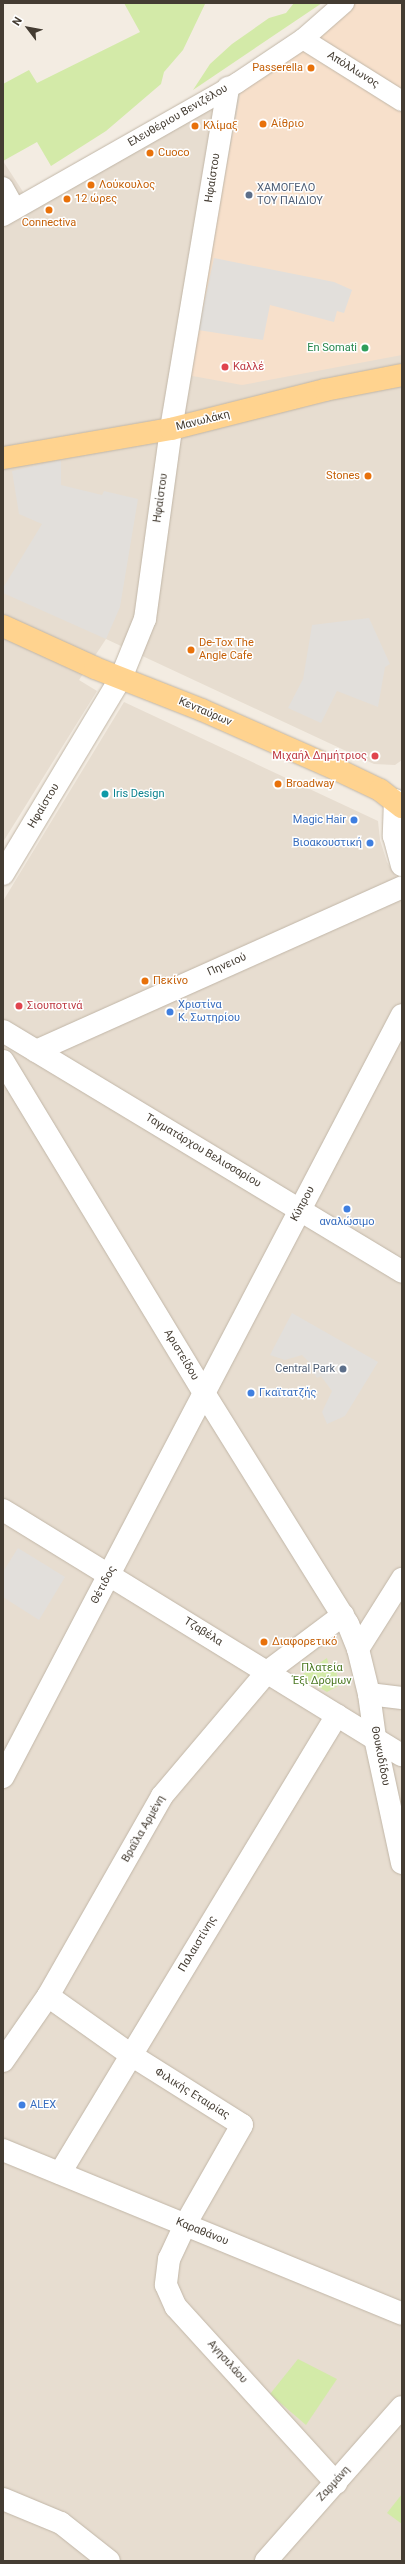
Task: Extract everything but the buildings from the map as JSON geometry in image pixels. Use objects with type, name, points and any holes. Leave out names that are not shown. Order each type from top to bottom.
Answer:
[{"type":"main road","name":"Μανωλάκη","points":[[3,458],[171,429],[325,390],[402,375]]},
{"type":"main road","name":"Κενταύρων","points":[[3,626],[121,678],[202,710],[322,763],[380,790],[398,804]]},
{"type":"street","name":"Ελευθέριου Βενιζέλου","points":[[9,213],[228,88],[303,39],[344,3]]},
{"type":"street","name":"Απόλλωνος","points":[[303,39],[402,101]]},
{"type":"street","name":"Ηφαίστου","points":[[3,874],[121,678],[145,619],[171,429],[228,88]]},
{"type":"street","points":[[3,187],[9,213]]},
{"type":"street","points":[[398,804],[394,836],[402,865]]},
{"type":"street","name":"Πηνειού","points":[[36,1051],[400,885]]},
{"type":"street","name":"Κύπρου","points":[[204,1393],[402,1014]]},
{"type":"street","name":"Ταγματάρχου Βελισσαρίου","points":[[3,1031],[402,1272]]},
{"type":"street","name":"Αριστείδου","points":[[3,1061],[204,1393],[343,1615],[358,1648]]},
{"type":"street","name":"Θέτιδος","points":[[3,1777],[204,1393]]},
{"type":"street","name":"Τζαβέλα","points":[[3,1510],[402,1755]]},
{"type":"street","points":[[358,1648],[402,1579]]},
{"type":"street","name":"Βραΐλα Αρμένη","points":[[3,2061],[48,1996],[162,1796],[267,1672],[343,1615]]},
{"type":"street","name":"Θουκυδίδου","points":[[358,1648],[369,1694],[375,1738],[402,1863]]},
{"type":"street","points":[[369,1694],[402,1698]]},
{"type":"street","name":"Παλαιστίνης","points":[[60,2173],[337,1714]]},
{"type":"street","name":"Φιλικής Εταιρίας","points":[[48,1996],[131,2055],[242,2125],[185,2225]]},
{"type":"street","name":"Καραθάνου","points":[[3,2150],[402,2314]]},
{"type":"street","name":"Αγησιλάου","points":[[185,2225],[169,2259],[166,2272],[170,2296],[176,2307],[336,2483]]},
{"type":"street","name":"Ζαρμάνη","points":[[266,2561],[402,2407]]},
{"type":"street","points":[[3,2499],[61,2524],[109,2561]]},
{"type":"shaded area","points":[[348,3],[402,3],[402,355],[242,385],[187,375],[242,85]]},
{"type":"shaded area","points":[[402,3],[402,760],[395,765],[374,764],[106,639],[79,680],[97,691],[3,842],[3,161],[31,204]]},
{"type":"shaded area","points":[[214,258],[334,282],[352,290],[344,313],[337,311],[334,322],[270,305],[263,340],[198,330]]},
{"type":"shaded area","points":[[61,460],[61,485],[102,495],[104,491],[138,499],[120,607],[106,639],[3,593],[3,588],[42,524],[19,514],[12,471]]},
{"type":"shaded area","points":[[369,618],[390,664],[385,667],[378,707],[337,691],[321,723],[288,708],[303,679],[312,625]]},
{"type":"shaded area","points":[[124,702],[378,821],[380,840],[387,862],[402,886],[402,2561],[3,2561],[3,901]]},
{"type":"shaded area","name":"Central Park","points":[[292,1313],[378,1362],[345,1416],[327,1424],[322,1412],[332,1391],[321,1376],[317,1378],[312,1370],[314,1367],[302,1355],[285,1360],[270,1355]]},
{"type":"shaded area","points":[[18,1548],[65,1577],[39,1620],[3,1597],[3,1572]]},
{"type":"green space","points":[[124,3],[205,4],[183,50],[164,72],[161,84],[106,131],[51,166],[37,142],[3,161],[3,84],[29,70],[37,83],[140,32]]},
{"type":"green space","points":[[294,3],[322,3],[193,90],[210,64],[232,44],[269,18],[286,13]]},
{"type":"green space","name":"Πλατεία Έξι Δρόμων","points":[[327,1658],[329,1667],[336,1666],[338,1686],[327,1692],[300,1676]]},
{"type":"green space","points":[[298,2359],[337,2379],[306,2425],[270,2394]]},
{"type":"green space","points":[[402,2494],[402,2524],[387,2513]]},
{"type":"place","name":"Passerella","points":[[311,68]]},
{"type":"place","name":"Αίθριο","points":[[263,124]]},
{"type":"place","name":"Κλίμαξ","points":[[195,126]]},
{"type":"place","name":"Cuoco","points":[[150,153]]},
{"type":"place","name":"Λούκουλος","points":[[91,185]]},
{"type":"place","name":"ΧΑΜΟΓΕΛΟ ΤΟΥ ΠΑΙΔΙΟΥ","points":[[249,195]]},
{"type":"place","name":"12 ώρες","points":[[67,199]]},
{"type":"place","name":"Connectiva","points":[[49,210]]},
{"type":"place","name":"En Somati","points":[[365,348]]},
{"type":"place","name":"Καλλέ","points":[[225,367]]},
{"type":"place","name":"Stones","points":[[368,476]]},
{"type":"place","name":"De-Tox The Angle Cafe","points":[[191,650]]},
{"type":"place","name":"Μιχαήλ Δημήτριος","points":[[375,756]]},
{"type":"place","name":"Broadway","points":[[278,784]]},
{"type":"place","name":"Iris Design","points":[[105,794]]},
{"type":"place","name":"Magic Hair","points":[[354,820]]},
{"type":"place","name":"Βιοακουστική","points":[[370,843]]},
{"type":"place","name":"Πεκίνο","points":[[145,981]]},
{"type":"place","name":"Σιουποτινά","points":[[19,1006]]},
{"type":"place","name":"Χριστίνα Κ. Σωτηρίου","points":[[170,1012]]},
{"type":"place","name":"αναλώσιμο","points":[[347,1209]]},
{"type":"place","name":"Central Park","points":[[343,1369]]},
{"type":"place","name":"Γκαϊτατζής","points":[[251,1393]]},
{"type":"place","name":"Διαφορετικό","points":[[264,1642]]},
{"type":"place","name":"ALEX","points":[[22,2105]]}]
